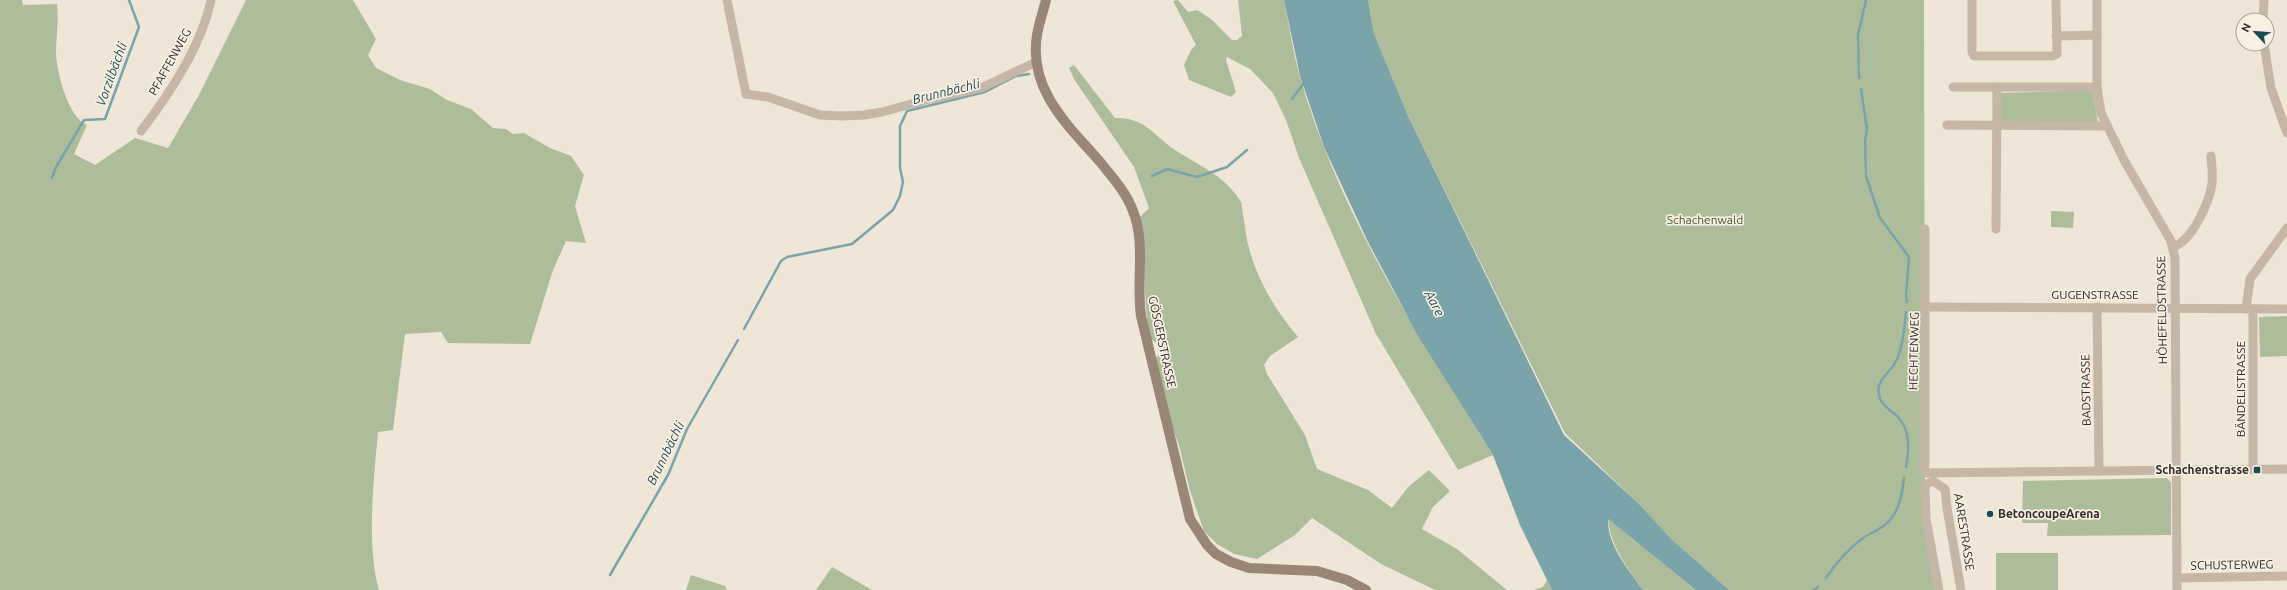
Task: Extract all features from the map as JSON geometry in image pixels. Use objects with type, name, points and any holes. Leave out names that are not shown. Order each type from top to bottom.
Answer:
[{"type":"main road","name":"GÖSGERSTRASSE","points":[[1046,0],[1037,35],[1036,62],[1041,85],[1054,109],[1124,190],[1134,212],[1139,244],[1139,299],[1142,316],[1176,463],[1194,527],[1216,554],[1231,562],[1249,568],[1317,571],[1347,580],[1366,590]]},
{"type":"street","name":"PFAFFENWEG","points":[[141,131],[180,74],[206,21],[212,0]]},
{"type":"street","points":[[727,0],[746,94],[768,97],[820,115],[841,116],[882,112],[933,98],[981,88],[1036,62]]},
{"type":"street","points":[[1972,0],[1972,52],[1974,56],[2053,56],[2056,54],[2056,0]]},
{"type":"street","name":"HÖHEFELDSTRASSE","points":[[2097,0],[2098,103],[2106,126],[2173,247],[2175,308],[2177,590]]},
{"type":"street","points":[[2264,0],[2264,12]]},
{"type":"street","points":[[2056,36],[2097,35]]},
{"type":"street","points":[[2265,52],[2271,88],[2287,133]]},
{"type":"street","points":[[1952,87],[2097,88]]},
{"type":"street","points":[[1996,228],[1997,87]]},
{"type":"street","points":[[1947,125],[2106,126]]},
{"type":"street","points":[[2173,247],[2189,236],[2209,197],[2212,182],[2211,156]]},
{"type":"street","name":"BÄNDELISTRASSE","points":[[2253,470],[2249,309],[2250,279],[2287,228]]},
{"type":"street","name":"HECHTENWEG","points":[[1925,229],[1925,473],[2099,471]]},
{"type":"street","name":"GUGENSTRASSE","points":[[1926,307],[2287,309]]},
{"type":"street","name":"BADSTRASSE","points":[[2097,308],[2099,471]]},
{"type":"street","points":[[2099,471],[2287,469]]},
{"type":"street","name":"AARESTRASSE","points":[[1939,590],[1924,505],[1925,485],[1933,481],[1946,490],[1947,508],[1961,590]]},
{"type":"street","name":"SCHUSTERWEG","points":[[2177,578],[2287,576]]},
{"type":"green space","points":[[0,0],[22,0],[23,5],[57,4],[58,16],[56,54],[61,83],[74,113],[87,125],[74,154],[95,165],[135,138],[168,148],[199,95],[246,0],[353,0],[376,39],[368,55],[376,68],[400,80],[430,89],[447,100],[471,109],[493,128],[506,129],[513,134],[524,133],[550,148],[571,156],[584,175],[575,206],[586,243],[566,241],[553,270],[530,344],[448,343],[441,332],[405,334],[393,430],[378,432],[373,491],[372,533],[375,572],[379,590],[0,590]]},
{"type":"green space","points":[[1178,0],[1188,12],[1197,10],[1211,19],[1232,40],[1237,40],[1242,36],[1238,0],[1284,0],[1300,77],[1316,127],[1336,177],[1358,225],[1409,319],[1493,455],[1458,470],[1376,334],[1299,158],[1286,120],[1273,93],[1250,69],[1227,57],[1226,60],[1236,92],[1231,97],[1189,80],[1184,65],[1191,50],[1196,45],[1173,1]]},
{"type":"green space","name":"Schachenwald","points":[[1368,0],[1924,0],[1925,485],[1939,590],[1729,590],[1670,539],[1637,502],[1565,433],[1409,118],[1374,34]]},
{"type":"green space","points":[[1074,65],[1115,118],[1133,120],[1146,127],[1172,148],[1210,171],[1227,184],[1241,202],[1247,240],[1261,281],[1274,305],[1298,337],[1270,356],[1264,365],[1267,374],[1305,435],[1317,469],[1368,490],[1392,508],[1409,486],[1429,470],[1450,491],[1433,507],[1422,529],[1457,549],[1507,590],[1435,590],[1381,564],[1312,518],[1295,535],[1257,559],[1234,554],[1217,544],[1204,531],[1190,491],[1179,445],[1171,424],[1154,358],[1164,353],[1163,347],[1150,339],[1146,308],[1140,217],[1149,208],[1134,167],[1074,79],[1069,68]]},
{"type":"green space","points":[[2093,90],[2098,124],[2000,123],[2000,93]]},
{"type":"green space","points":[[2051,211],[2074,212],[2073,228],[2051,227]]},
{"type":"green space","points":[[2287,316],[2287,356],[2260,357],[2259,317]]},
{"type":"green space","points":[[2167,478],[2171,483],[2171,535],[2047,536],[2048,523],[2022,523],[2023,481]]},
{"type":"green space","points":[[1608,519],[1696,590],[1643,590],[1616,548],[1609,529]]},
{"type":"green space","points":[[1996,553],[2058,553],[2058,590],[1996,590]]},
{"type":"green space","points":[[832,567],[872,590],[816,590]]},
{"type":"green space","points":[[691,575],[725,586],[727,590],[686,590]]},
{"type":"green space","points":[[1547,580],[1552,590],[1533,590],[1543,587]]},
{"type":"water","name":"Aare","points":[[1284,0],[1368,0],[1374,34],[1409,118],[1564,435],[1637,502],[1671,539],[1729,590],[1696,590],[1608,519],[1611,538],[1615,548],[1643,590],[1552,590],[1520,525],[1493,455],[1418,336],[1367,240],[1324,147],[1300,76]]},
{"type":"waterway","name":"Vorzilbächli","points":[[52,178],[56,167],[84,120],[105,119],[139,27],[129,0]]},
{"type":"waterway","points":[[1859,78],[1858,35],[1866,0]]},
{"type":"waterway","name":"Brunnbächli","points":[[744,329],[781,261],[787,257],[852,244],[893,210],[900,196],[903,182],[900,168],[900,126],[907,111],[985,92],[1016,76],[1029,74]]},
{"type":"waterway","points":[[1292,99],[1304,83]]},
{"type":"waterway","points":[[1861,89],[1867,129],[1865,141],[1866,176],[1880,218],[1909,257],[1906,295],[1907,302]]},
{"type":"waterway","name":"Brunnbächli","points":[[1152,176],[1167,169],[1197,177],[1227,167],[1247,150]]},
{"type":"waterway","points":[[1906,312],[1903,338],[1898,357],[1881,381],[1879,389],[1881,401],[1898,417],[1905,428],[1908,441],[1906,467]]},
{"type":"waterway","name":"Brunnbächli","points":[[610,575],[668,475],[687,429],[738,340]]},
{"type":"waterway","points":[[1826,578],[1852,547],[1863,538],[1882,527],[1892,518],[1898,506],[1904,478]]},
{"type":"waterway","points":[[1814,590],[1818,587]]},
{"type":"place","name":"Schachenstrasse","points":[[2257,470]]},
{"type":"place","name":"BetoncoupeArena","points":[[1990,514]]}]
